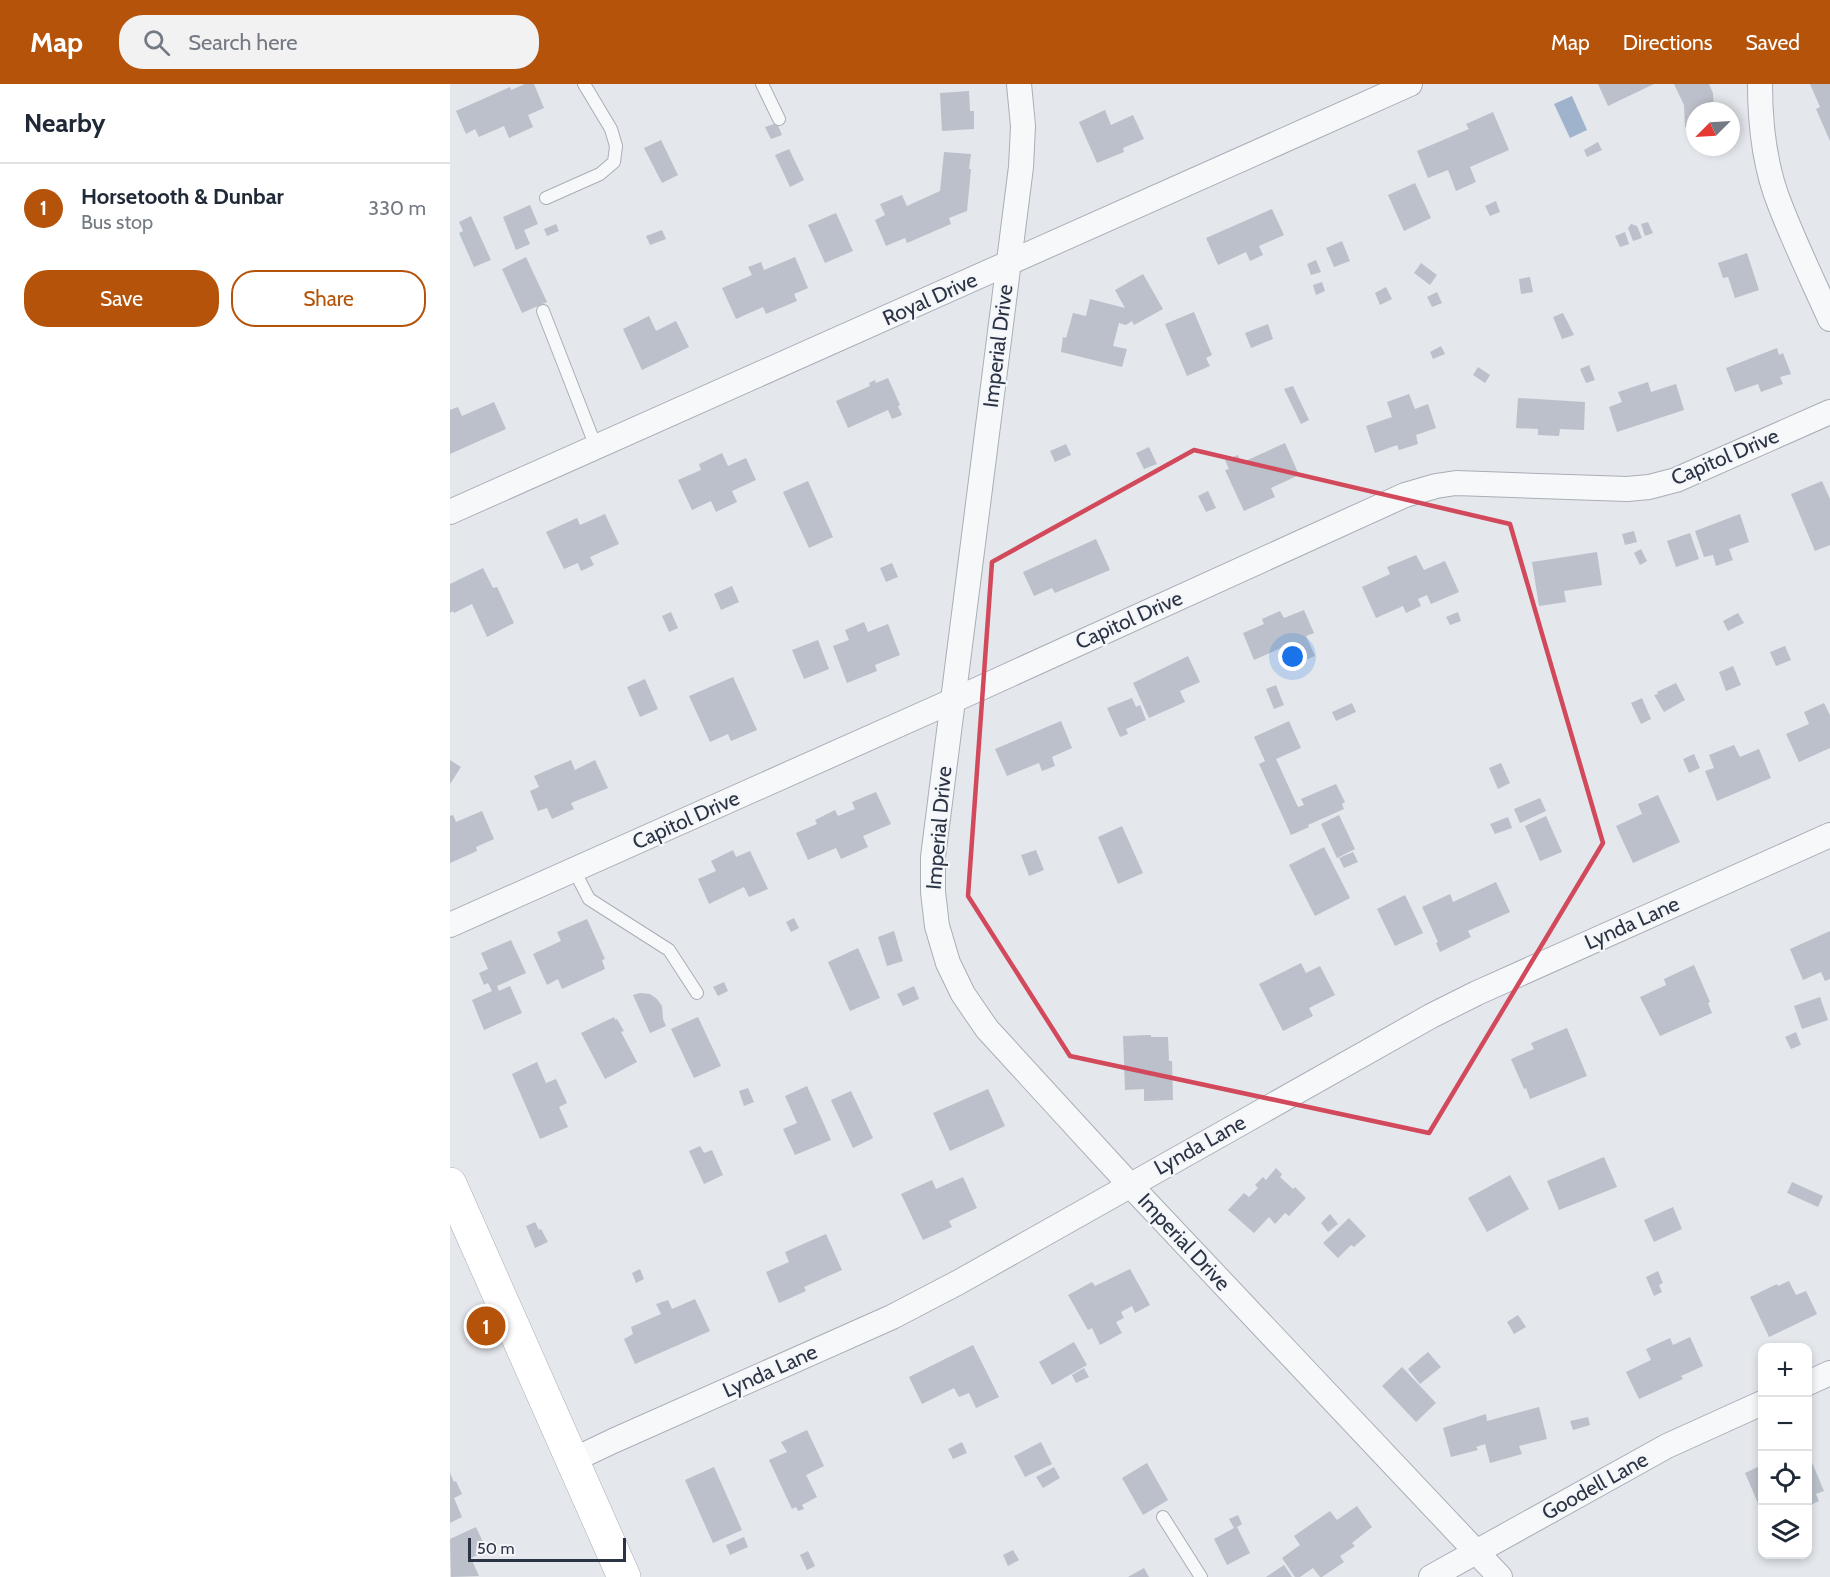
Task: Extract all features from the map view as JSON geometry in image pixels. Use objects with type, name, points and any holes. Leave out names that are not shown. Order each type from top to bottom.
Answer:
[{"type":"main road","points":[[453,1197],[624,1577]]},
{"type":"street","name":"Imperial Drive","points":[[1019,84],[1023,126],[1021,167],[933,857],[933,892],[937,926],[948,963],[963,994],[987,1029],[1130,1185],[1500,1577]]},
{"type":"street","name":"Royal Drive","points":[[450,512],[1410,84]]},
{"type":"street","points":[[1760,84],[1762,130],[1771,177],[1780,204],[1830,319]]},
{"type":"street","name":"Capitol Drive","points":[[450,925],[952,701],[1405,495],[1456,483],[1627,489],[1649,487],[1676,480],[1830,412]]},
{"type":"street","name":"Lynda Lane","points":[[573,1460],[892,1317],[959,1282],[1420,1022],[1477,993],[1830,835]]},
{"type":"street","points":[[1812,1381],[1830,1373]]},
{"type":"street","name":"Goodell Lane","points":[[1431,1577],[1667,1446],[1758,1405]]},
{"type":"lane","points":[[546,198],[600,174],[614,162],[616,146],[611,129],[585,84]]},
{"type":"lane","points":[[762,84],[779,118]]},
{"type":"lane","points":[[543,311],[596,447]]},
{"type":"lane","points":[[574,870],[589,899],[669,950],[698,993]]},
{"type":"lane","points":[[1163,1517],[1201,1577]]},
{"type":"highlighted area","points":[[1194,450],[1510,524],[1603,843],[1429,1133],[1070,1056],[968,896],[992,562]]},
{"type":"water","points":[[1572,96],[1587,130],[1570,138],[1554,104]]},
{"type":"building","points":[[525,84],[534,84],[544,108],[528,115],[533,127],[509,138],[504,126],[479,137],[475,129],[466,134],[456,111],[510,87],[511,90]]},
{"type":"building","points":[[1598,84],[1654,84],[1608,106]]},
{"type":"building","points":[[1674,84],[1709,84],[1714,102],[1686,102],[1686,127],[1684,105]]},
{"type":"building","points":[[1810,84],[1830,84],[1830,141],[1816,109],[1820,107]]},
{"type":"building","points":[[969,91],[970,111],[974,111],[974,129],[942,131],[940,93]]},
{"type":"building","points":[[1105,110],[1111,125],[1133,115],[1144,139],[1123,148],[1124,152],[1097,163],[1079,122]]},
{"type":"building","points":[[1493,112],[1509,150],[1470,167],[1476,182],[1456,191],[1448,170],[1428,178],[1417,151],[1469,129],[1466,124]]},
{"type":"building","points":[[777,123],[782,135],[771,139],[765,127]]},
{"type":"building","points":[[661,140],[678,175],[662,183],[644,148]]},
{"type":"building","points":[[1598,142],[1602,150],[1587,157],[1584,150]]},
{"type":"building","points":[[789,149],[804,180],[790,187],[775,155]]},
{"type":"building","points":[[944,152],[971,154],[967,211],[949,218],[951,224],[907,243],[905,238],[886,246],[875,220],[885,215],[880,204],[902,195],[907,206],[940,191]]},
{"type":"building","points":[[1415,183],[1431,218],[1404,231],[1388,195]]},
{"type":"building","points":[[1496,201],[1500,212],[1490,216],[1485,206]]},
{"type":"building","points":[[530,205],[538,224],[524,230],[530,244],[516,250],[503,217]]},
{"type":"building","points":[[1272,209],[1284,235],[1259,246],[1263,255],[1250,261],[1246,252],[1218,265],[1206,238]]},
{"type":"building","points":[[836,213],[853,251],[825,263],[808,225]]},
{"type":"building","points":[[471,216],[491,260],[474,267],[459,233],[463,231],[459,222]]},
{"type":"building","points":[[1648,222],[1653,233],[1645,236],[1641,224]]},
{"type":"building","points":[[556,224],[559,231],[547,236],[544,229]]},
{"type":"building","points":[[1631,224],[1637,226],[1642,238],[1633,241],[1628,228]]},
{"type":"building","points":[[662,230],[666,239],[650,245],[646,236]]},
{"type":"building","points":[[1625,232],[1629,244],[1620,247],[1615,236]]},
{"type":"building","points":[[1342,241],[1350,261],[1334,267],[1326,248]]},
{"type":"building","points":[[1747,253],[1759,290],[1735,298],[1728,277],[1723,278],[1718,263]]},
{"type":"building","points":[[526,257],[547,302],[522,313],[502,269]]},
{"type":"building","points":[[795,257],[808,288],[794,294],[797,301],[766,314],[763,307],[736,319],[722,288],[752,275],[748,267],[761,262],[764,270]]},
{"type":"building","points":[[1316,260],[1321,272],[1311,275],[1307,264]]},
{"type":"building","points":[[1421,263],[1437,275],[1430,285],[1414,273]]},
{"type":"building","points":[[1143,274],[1163,309],[1134,325],[1132,321],[1126,325],[1119,323],[1113,346],[1127,349],[1122,367],[1061,352],[1063,337],[1066,338],[1073,313],[1086,316],[1090,299],[1125,308],[1115,290]]},
{"type":"building","points":[[1530,277],[1533,292],[1521,294],[1519,279]]},
{"type":"building","points":[[1322,282],[1325,291],[1316,295],[1313,285]]},
{"type":"building","points":[[1386,287],[1392,299],[1380,305],[1375,293]]},
{"type":"building","points":[[1437,292],[1442,303],[1432,307],[1427,297]]},
{"type":"building","points":[[1194,312],[1212,355],[1206,358],[1210,366],[1187,376],[1165,324]]},
{"type":"building","points":[[1563,313],[1574,335],[1562,339],[1553,317]]},
{"type":"building","points":[[649,316],[656,331],[676,321],[689,347],[642,370],[623,329]]},
{"type":"building","points":[[1268,324],[1273,339],[1251,348],[1245,333]]},
{"type":"building","points":[[1441,346],[1445,354],[1433,359],[1430,352]]},
{"type":"building","points":[[1777,348],[1779,355],[1783,353],[1791,374],[1780,377],[1783,384],[1761,392],[1758,384],[1735,392],[1726,368]]},
{"type":"building","points":[[1589,365],[1595,380],[1586,383],[1580,369]]},
{"type":"building","points":[[1478,367],[1490,375],[1485,383],[1473,375]]},
{"type":"building","points":[[888,378],[902,415],[892,419],[888,410],[848,428],[836,401],[870,386],[869,383],[875,380],[876,383]]},
{"type":"building","points":[[1648,382],[1651,392],[1676,384],[1684,410],[1617,432],[1609,407],[1622,402],[1618,392]]},
{"type":"building","points":[[1293,386],[1309,420],[1301,424],[1284,389]]},
{"type":"building","points":[[1409,394],[1415,409],[1428,404],[1436,428],[1416,435],[1418,444],[1399,450],[1397,445],[1375,453],[1366,426],[1392,417],[1387,402]]},
{"type":"building","points":[[1518,398],[1585,402],[1584,430],[1560,429],[1559,436],[1538,435],[1538,429],[1516,428]]},
{"type":"building","points":[[494,402],[506,429],[450,454],[450,410],[458,407],[462,416]]},
{"type":"building","points":[[1285,443],[1299,475],[1271,488],[1275,497],[1244,511],[1225,470],[1229,469],[1225,460],[1238,455],[1241,463]]},
{"type":"building","points":[[1066,444],[1071,455],[1055,462],[1050,451]]},
{"type":"building","points":[[1149,447],[1157,464],[1144,469],[1136,453]]},
{"type":"building","points":[[722,453],[728,466],[746,458],[756,480],[732,491],[737,502],[716,512],[711,501],[692,510],[678,480],[701,470],[699,464]]},
{"type":"building","points":[[808,481],[833,537],[809,548],[783,492]]},
{"type":"building","points":[[1822,481],[1830,499],[1830,545],[1815,551],[1791,494]]},
{"type":"building","points":[[1208,491],[1216,508],[1206,512],[1198,496]]},
{"type":"building","points":[[605,514],[619,544],[590,557],[594,565],[581,571],[578,563],[564,569],[546,532],[577,518],[580,525]]},
{"type":"building","points":[[1740,514],[1749,542],[1729,549],[1733,560],[1716,566],[1713,555],[1704,557],[1695,531]]},
{"type":"building","points":[[1634,531],[1637,542],[1625,545],[1622,534]]},
{"type":"building","points":[[1690,533],[1699,559],[1676,567],[1667,541]]},
{"type":"building","points":[[1096,539],[1110,570],[1055,593],[1052,588],[1034,596],[1023,572]]},
{"type":"building","points":[[1641,549],[1647,561],[1640,565],[1634,553]]},
{"type":"building","points":[[1597,552],[1602,585],[1564,591],[1566,602],[1539,606],[1532,562]]},
{"type":"building","points":[[1416,555],[1424,570],[1445,561],[1459,592],[1431,604],[1427,595],[1418,599],[1421,606],[1406,613],[1403,606],[1376,618],[1362,587],[1390,574],[1387,567]]},
{"type":"building","points":[[892,563],[898,577],[886,582],[880,568]]},
{"type":"building","points":[[483,568],[493,588],[497,587],[514,623],[487,637],[472,604],[450,613],[450,584]]},
{"type":"building","points":[[732,586],[739,602],[721,610],[714,594]]},
{"type":"building","points":[[1304,610],[1314,633],[1306,636],[1315,656],[1291,666],[1283,647],[1254,660],[1243,633],[1264,624],[1262,619],[1280,611],[1284,618]]},
{"type":"building","points":[[671,612],[678,628],[669,632],[662,616]]},
{"type":"building","points":[[1458,612],[1461,621],[1450,625],[1446,617]]},
{"type":"building","points":[[1738,613],[1744,623],[1728,631],[1723,621]]},
{"type":"building","points":[[864,622],[868,632],[888,624],[900,655],[875,665],[877,671],[847,683],[833,646],[849,640],[845,630]]},
{"type":"building","points":[[818,640],[829,669],[804,679],[792,650]]},
{"type":"building","points":[[1785,646],[1791,660],[1776,666],[1770,652]]},
{"type":"building","points":[[1188,656],[1200,682],[1180,691],[1185,702],[1149,718],[1133,683]]},
{"type":"building","points":[[1733,666],[1741,685],[1726,691],[1719,672]]},
{"type":"building","points":[[733,677],[757,730],[731,741],[728,734],[710,742],[689,696]]},
{"type":"building","points":[[645,679],[658,709],[640,717],[627,687]]},
{"type":"building","points":[[1676,683],[1685,700],[1664,712],[1654,695]]},
{"type":"building","points":[[1276,685],[1284,705],[1274,709],[1266,689]]},
{"type":"building","points":[[1132,698],[1136,707],[1140,705],[1146,720],[1126,729],[1128,734],[1120,737],[1107,708]]},
{"type":"building","points":[[1642,698],[1651,719],[1641,724],[1631,703]]},
{"type":"building","points":[[1352,703],[1356,712],[1336,721],[1332,712]]},
{"type":"building","points":[[1824,703],[1830,715],[1830,748],[1799,762],[1786,734],[1809,724],[1804,712]]},
{"type":"building","points":[[1061,721],[1072,748],[1052,757],[1055,766],[1042,771],[1039,763],[1007,776],[995,749]]},
{"type":"building","points":[[1289,721],[1301,748],[1276,759],[1298,807],[1304,805],[1301,799],[1336,784],[1345,802],[1342,804],[1344,809],[1291,835],[1259,764],[1265,761],[1254,737]]},
{"type":"building","points":[[1734,745],[1740,757],[1759,749],[1771,778],[1717,801],[1705,771],[1714,768],[1709,755]]},
{"type":"building","points":[[1694,754],[1700,768],[1689,773],[1683,759]]},
{"type":"building","points":[[450,760],[461,767],[450,784]]},
{"type":"building","points":[[571,760],[575,770],[595,760],[608,788],[571,803],[574,809],[552,819],[547,808],[538,811],[530,791],[539,787],[534,776]]},
{"type":"building","points":[[1501,763],[1510,783],[1498,789],[1489,768]]},
{"type":"building","points":[[876,792],[891,824],[863,836],[868,847],[841,859],[836,848],[808,860],[796,833],[817,824],[815,820],[835,810],[838,816],[855,809],[852,802]]},
{"type":"building","points":[[1658,795],[1680,842],[1633,863],[1616,826],[1642,814],[1638,804]]},
{"type":"building","points":[[1540,798],[1546,811],[1520,823],[1514,809]]},
{"type":"building","points":[[482,811],[494,839],[476,847],[477,851],[450,863],[450,816],[453,815],[456,822]]},
{"type":"building","points":[[1339,815],[1355,849],[1337,858],[1321,824]]},
{"type":"building","points":[[1546,816],[1562,852],[1540,861],[1525,826]]},
{"type":"building","points":[[1508,817],[1512,828],[1495,834],[1490,824]]},
{"type":"building","points":[[1122,826],[1143,873],[1118,884],[1098,837]]},
{"type":"building","points":[[1324,847],[1350,898],[1315,916],[1289,865]]},
{"type":"building","points":[[733,850],[736,857],[750,851],[768,889],[749,897],[744,887],[709,904],[698,879],[716,871],[711,861]]},
{"type":"building","points":[[1036,850],[1044,870],[1029,876],[1021,855]]},
{"type":"building","points":[[1353,852],[1358,862],[1344,868],[1339,858]]},
{"type":"building","points":[[1496,882],[1510,912],[1468,931],[1471,937],[1440,952],[1436,943],[1438,942],[1422,907],[1450,894],[1453,902]]},
{"type":"building","points":[[1405,895],[1423,933],[1395,946],[1377,909]]},
{"type":"building","points":[[794,918],[799,928],[791,932],[786,922]]},
{"type":"building","points":[[587,919],[605,959],[602,960],[605,969],[562,989],[558,979],[547,985],[533,954],[561,941],[557,932]]},
{"type":"building","points":[[894,931],[903,961],[887,966],[878,937]]},
{"type":"building","points":[[1830,931],[1830,979],[1825,981],[1821,972],[1803,980],[1790,949]]},
{"type":"building","points":[[511,940],[526,973],[497,986],[499,991],[510,986],[522,1013],[484,1030],[472,1000],[492,991],[488,983],[484,985],[479,973],[488,969],[481,953]]},
{"type":"building","points":[[858,948],[880,998],[850,1011],[828,962]]},
{"type":"building","points":[[1301,963],[1306,973],[1320,966],[1335,995],[1309,1008],[1313,1016],[1283,1031],[1259,984]]},
{"type":"building","points":[[1694,965],[1710,1002],[1708,1003],[1712,1013],[1660,1036],[1640,997],[1666,985],[1664,979]]},
{"type":"building","points":[[724,982],[728,991],[718,996],[713,987]]},
{"type":"building","points":[[914,986],[919,999],[903,1006],[897,994]]},
{"type":"building","points":[[650,994],[657,999],[662,1006],[666,1026],[650,1033],[633,995]]},
{"type":"building","points":[[1820,997],[1828,1020],[1802,1029],[1794,1006]]},
{"type":"building","points":[[614,1017],[624,1031],[621,1032],[637,1062],[605,1079],[581,1033]]},
{"type":"building","points":[[698,1017],[721,1066],[694,1078],[671,1029]]},
{"type":"building","points":[[1567,1028],[1587,1076],[1530,1099],[1511,1059],[1534,1049],[1531,1043]]},
{"type":"building","points":[[1796,1032],[1801,1045],[1791,1049],[1785,1037]]},
{"type":"building","points":[[1151,1035],[1151,1037],[1168,1037],[1169,1061],[1172,1061],[1173,1100],[1144,1101],[1144,1089],[1125,1090],[1123,1036]]},
{"type":"building","points":[[537,1062],[546,1083],[556,1079],[567,1103],[559,1107],[568,1127],[540,1139],[512,1074]]},
{"type":"building","points":[[807,1086],[831,1140],[795,1155],[783,1129],[797,1123],[785,1096]]},
{"type":"building","points":[[748,1088],[754,1102],[744,1106],[739,1091]]},
{"type":"building","points":[[988,1089],[1005,1126],[950,1151],[933,1113]]},
{"type":"building","points":[[851,1091],[873,1138],[853,1148],[831,1100]]},
{"type":"building","points":[[700,1146],[704,1153],[712,1150],[723,1175],[704,1184],[689,1151]]},
{"type":"building","points":[[1604,1157],[1617,1187],[1559,1210],[1547,1181]]},
{"type":"building","points":[[1276,1168],[1282,1174],[1280,1177],[1306,1198],[1289,1216],[1285,1213],[1275,1224],[1269,1217],[1254,1233],[1228,1210],[1244,1193],[1249,1197],[1258,1188],[1255,1185],[1263,1177],[1266,1180]]},
{"type":"building","points":[[1510,1175],[1529,1209],[1487,1232],[1468,1198]]},
{"type":"building","points":[[963,1177],[977,1208],[949,1221],[952,1227],[923,1240],[901,1194],[932,1180],[936,1189]]},
{"type":"building","points":[[1792,1182],[1823,1196],[1818,1207],[1787,1193]]},
{"type":"building","points":[[1673,1207],[1682,1229],[1654,1242],[1644,1220]]},
{"type":"building","points":[[1330,1214],[1338,1224],[1328,1232],[1321,1223]]},
{"type":"building","points":[[1349,1218],[1366,1236],[1354,1247],[1351,1245],[1338,1258],[1323,1243]]},
{"type":"building","points":[[535,1222],[548,1242],[535,1248],[526,1226]]},
{"type":"building","points":[[826,1234],[842,1270],[804,1287],[806,1291],[779,1303],[766,1272],[789,1262],[785,1252]]},
{"type":"building","points":[[640,1269],[644,1279],[636,1283],[632,1273]]},
{"type":"building","points":[[1130,1269],[1150,1305],[1135,1313],[1132,1306],[1121,1312],[1124,1318],[1116,1322],[1122,1333],[1100,1345],[1092,1328],[1088,1330],[1068,1295],[1092,1282],[1095,1286]]},
{"type":"building","points":[[1658,1271],[1663,1283],[1659,1285],[1662,1292],[1654,1296],[1646,1277]]},
{"type":"building","points":[[1789,1281],[1796,1295],[1806,1291],[1817,1314],[1769,1337],[1750,1297]]},
{"type":"building","points":[[695,1299],[710,1331],[635,1364],[624,1339],[633,1334],[631,1327],[661,1314],[656,1304],[668,1300],[672,1309]]},
{"type":"building","points":[[1518,1315],[1526,1327],[1514,1334],[1507,1322]]},
{"type":"building","points":[[1690,1337],[1703,1366],[1681,1376],[1683,1379],[1639,1399],[1626,1372],[1651,1360],[1646,1349],[1670,1338],[1673,1345]]},
{"type":"building","points":[[1074,1342],[1087,1365],[1052,1385],[1039,1362]]},
{"type":"building","points":[[973,1345],[999,1397],[976,1408],[969,1393],[959,1397],[954,1388],[922,1404],[909,1377]]},
{"type":"building","points":[[1428,1352],[1441,1367],[1420,1384],[1408,1369]]},
{"type":"building","points":[[1402,1367],[1436,1403],[1416,1422],[1382,1386]]},
{"type":"building","points":[[1084,1368],[1089,1377],[1076,1383],[1072,1375]]},
{"type":"building","points":[[1539,1407],[1547,1439],[1519,1446],[1522,1454],[1490,1463],[1485,1444],[1476,1447],[1478,1450],[1451,1457],[1443,1428],[1486,1414],[1487,1421]]},
{"type":"building","points":[[1588,1417],[1590,1425],[1573,1430],[1570,1421]]},
{"type":"building","points":[[807,1430],[824,1466],[806,1475],[817,1497],[802,1505],[804,1509],[798,1511],[796,1507],[792,1509],[769,1460],[787,1452],[781,1442]]},
{"type":"building","points":[[962,1442],[967,1453],[953,1459],[948,1449]]},
{"type":"building","points":[[1041,1442],[1052,1464],[1025,1477],[1014,1456]]},
{"type":"building","points":[[1812,1462],[1824,1491],[1816,1494],[1819,1501],[1812,1504]]},
{"type":"building","points":[[1147,1463],[1168,1500],[1143,1515],[1122,1478]]},
{"type":"building","points":[[714,1467],[742,1530],[713,1543],[685,1480]]},
{"type":"building","points":[[1054,1467],[1060,1478],[1043,1488],[1036,1477]]},
{"type":"building","points":[[1758,1467],[1758,1503],[1745,1473]]},
{"type":"building","points":[[450,1473],[462,1494],[454,1498],[462,1517],[450,1523]]},
{"type":"building","points":[[1357,1506],[1372,1527],[1352,1543],[1355,1546],[1340,1556],[1344,1562],[1322,1577],[1313,1568],[1300,1577],[1295,1577],[1282,1558],[1300,1545],[1294,1536],[1330,1511],[1337,1520]]},
{"type":"building","points":[[1238,1515],[1242,1524],[1237,1527],[1250,1553],[1227,1565],[1214,1539],[1234,1528],[1229,1519]]},
{"type":"building","points":[[476,1527],[487,1551],[471,1558],[479,1576],[451,1577],[450,1539]]},
{"type":"building","points":[[744,1537],[748,1547],[730,1555],[726,1545]]},
{"type":"building","points":[[1013,1550],[1019,1560],[1008,1566],[1003,1555]]},
{"type":"building","points":[[808,1551],[815,1566],[807,1570],[800,1555]]},
{"type":"building","points":[[1284,1565],[1292,1577],[1266,1577]]},
{"type":"building","points":[[1144,1568],[1149,1577],[1128,1577]]},
{"type":"place","name":"Horsetooth & Dunbar","points":[[486,1326]]}]
